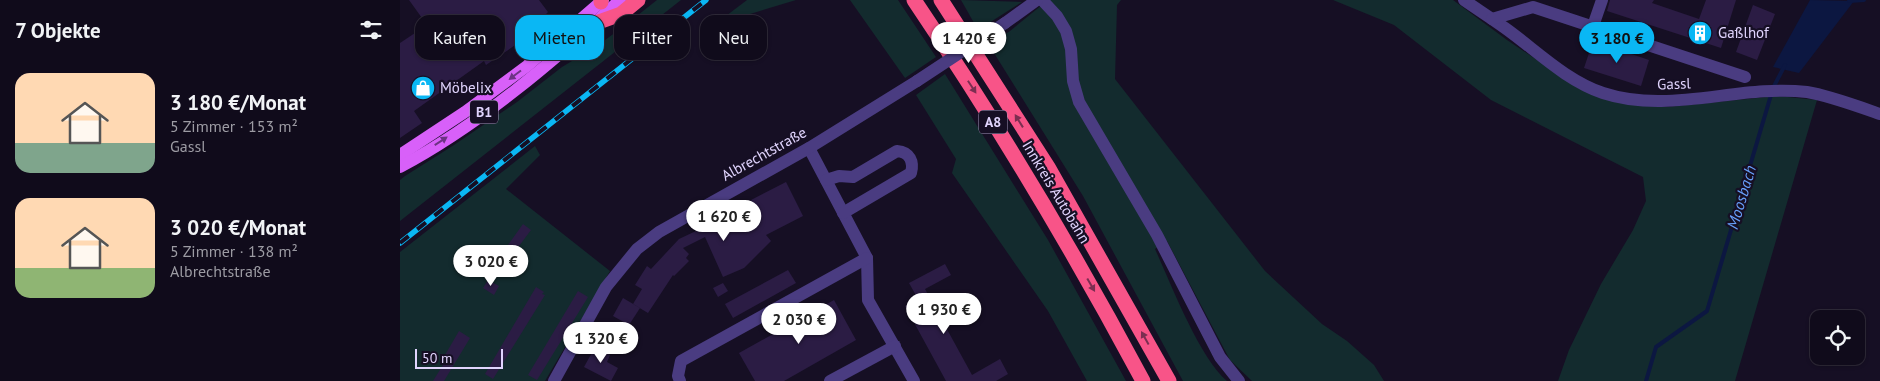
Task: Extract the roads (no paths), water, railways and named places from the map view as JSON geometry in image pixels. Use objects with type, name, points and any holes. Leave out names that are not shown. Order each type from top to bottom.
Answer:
[{"type":"highway","points":[[604,20],[621,14],[638,0]]},
{"type":"highway","name":"Innkreis Autobahn","points":[[941,0],[966,36],[1079,219],[1169,381]]},
{"type":"highway","points":[[954,0],[966,36]]},
{"type":"highway","name":"Innkreis Autobahn","points":[[914,1],[1034,187],[1103,306],[1143,381]]},
{"type":"main road","name":"B1","points":[[603,15],[620,0]]},
{"type":"main road","name":"B1","points":[[400,155],[465,112],[527,66],[602,1]]},
{"type":"main road","name":"B1","points":[[400,167],[473,121],[551,60]]},
{"type":"street","name":"Albrechtstraße","points":[[554,381],[606,287],[637,249],[659,232],[808,148],[917,81],[1005,23],[1036,0]]},
{"type":"street","points":[[1042,0],[1057,16],[1066,31],[1071,49],[1073,81],[1080,102],[1157,235],[1220,357],[1239,381]]},
{"type":"street","name":"Gassl","points":[[1464,0],[1565,73],[1603,92],[1640,100],[1672,102],[1772,92],[1808,92],[1880,114]]},
{"type":"street","points":[[1593,26],[1602,0]]},
{"type":"street","points":[[1492,20],[1542,5],[1593,26],[1744,77]]},
{"type":"street","points":[[808,148],[867,258],[868,300],[914,381]]},
{"type":"street","points":[[826,180],[839,176],[853,177],[897,151],[904,152],[910,157],[913,165],[910,174],[843,213]]},
{"type":"street","points":[[680,381],[678,376],[681,361],[867,258]]},
{"type":"street","points":[[830,381],[895,346]]},
{"type":"water","points":[[1810,0],[1854,1],[1799,73],[1773,67]]},
{"type":"waterway","name":"Moosbach","points":[[1849,1],[1864,0]]},
{"type":"waterway","name":"Moosbach","points":[[1773,88],[1785,65]]},
{"type":"waterway","name":"Moosbach","points":[[1646,381],[1656,347],[1707,311],[1771,95]]},
{"type":"railway","points":[[400,243],[706,0]]},
{"type":"place","name":"Gaßlhof","points":[[1700,33]]},
{"type":"place","name":"Möbelix","points":[[423,88]]}]
